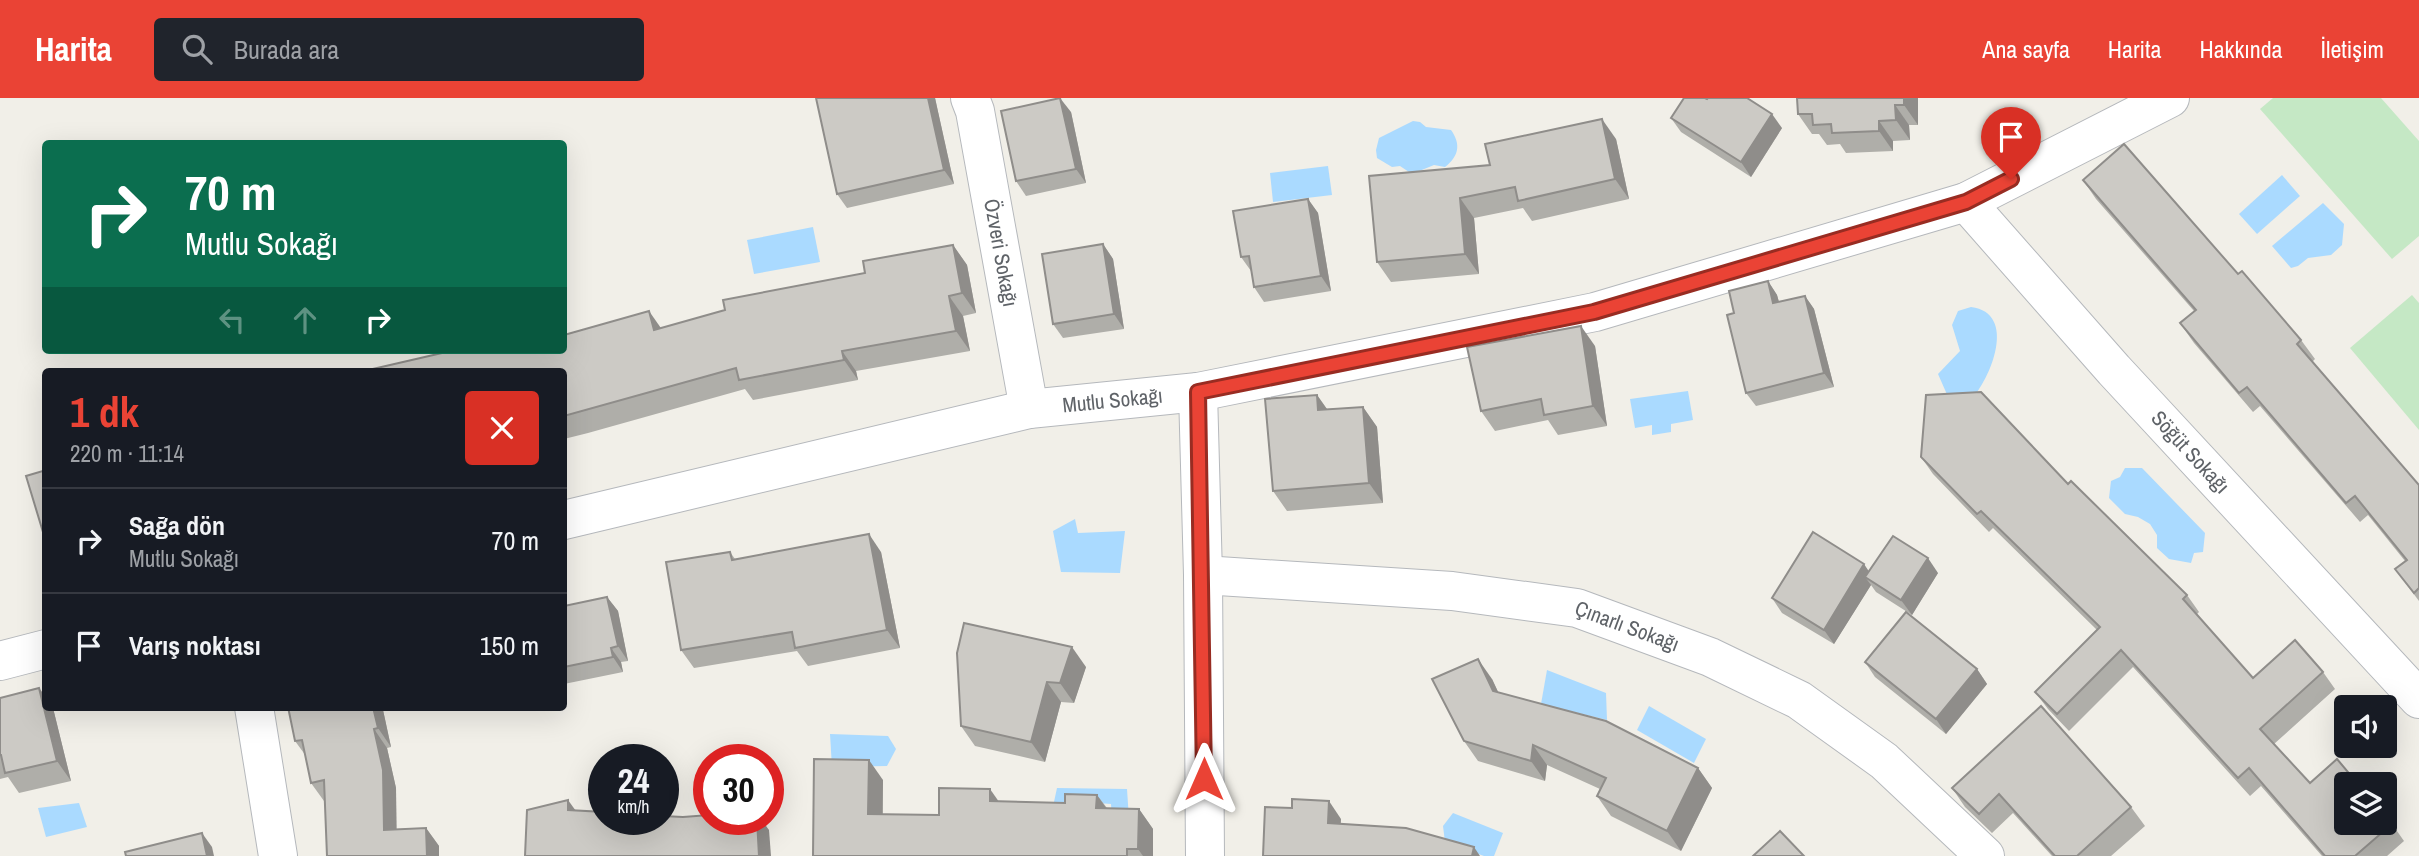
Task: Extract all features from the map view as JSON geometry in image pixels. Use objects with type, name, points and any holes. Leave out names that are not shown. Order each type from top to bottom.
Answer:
[{"type":"street","name":"Özveri Sokağı","points":[[970,98],[975,111],[1028,409]]},
{"type":"street","name":"Mutlu Sokağı","points":[[567,519],[1028,409],[1198,392],[1594,312],[1966,202],[2171,98]]},
{"type":"street","name":"Söğüt Sokağı","points":[[1966,202],[2114,370],[2419,699]]},
{"type":"street","points":[[1198,392],[1203,575],[1205,856]]},
{"type":"street","name":"Çınarlı Sokağı","points":[[1203,575],[1452,591],[1577,608],[1710,657],[1799,700],[1884,761],[1985,856]]},
{"type":"street","points":[[0,661],[42,650]]},
{"type":"street","points":[[255,711],[278,856]]},
{"type":"green space","points":[[2273,98],[2381,98],[2419,141],[2419,236],[2392,259],[2260,109]]},
{"type":"green space","points":[[2412,295],[2419,303],[2419,430],[2350,348]]},
{"type":"water","points":[[1413,121],[1426,127],[1451,130],[1457,150],[1445,167],[1434,165],[1412,174],[1400,166],[1392,167],[1377,158],[1379,138]]},
{"type":"water","points":[[1328,166],[1332,195],[1273,202],[1270,173]]},
{"type":"water","points":[[2282,175],[2300,196],[2257,234],[2239,214]]},
{"type":"water","points":[[2323,203],[2344,224],[2342,245],[2331,255],[2308,258],[2291,268],[2272,246]]},
{"type":"water","points":[[813,227],[820,262],[754,274],[747,240]]},
{"type":"water","points":[[1971,307],[1985,312],[1994,321],[1996,348],[1986,378],[1970,401],[1949,399],[1938,374],[1960,351],[1952,325],[1958,311]]},
{"type":"water","points":[[1688,391],[1693,420],[1671,424],[1671,432],[1652,435],[1652,425],[1635,428],[1630,399]]},
{"type":"water","points":[[2125,468],[2142,468],[2205,533],[2203,552],[2194,553],[2191,563],[2169,559],[2157,548],[2157,535],[2150,524],[2125,514],[2109,498],[2111,481],[2120,477]]},
{"type":"water","points":[[1075,519],[1078,533],[1125,531],[1120,573],[1061,572],[1053,531]]},
{"type":"water","points":[[1547,670],[1606,693],[1607,720],[1541,704]]},
{"type":"water","points":[[1649,706],[1706,739],[1694,763],[1637,730]]},
{"type":"water","points":[[830,734],[888,736],[896,749],[887,766],[832,767]]},
{"type":"water","points":[[1057,788],[1127,789],[1129,819],[1112,820],[1111,804],[1070,801],[1052,811]]},
{"type":"water","points":[[79,803],[87,827],[46,837],[38,808]]},
{"type":"water","points":[[1453,813],[1503,833],[1494,856],[1484,856],[1445,842],[1443,826]]},
{"type":"building","points":[[816,98],[928,98],[944,170],[837,194]]},
{"type":"building","points":[[1060,98],[1076,169],[1016,181],[1001,111]]},
{"type":"building","points":[[1684,98],[1747,98],[1772,114],[1741,162],[1671,118]]},
{"type":"building","points":[[1797,98],[1904,98],[1904,105],[1895,105],[1896,120],[1879,121],[1879,131],[1832,133],[1831,124],[1813,125],[1812,114],[1798,114]]},
{"type":"building","points":[[1602,119],[1615,179],[1518,201],[1515,187],[1460,198],[1465,254],[1377,262],[1369,176],[1490,165],[1485,144]]},
{"type":"building","points":[[2124,144],[2238,274],[2242,271],[2301,340],[2297,344],[2419,485],[2419,588],[2414,593],[2395,569],[2407,560],[2355,496],[2346,503],[2247,387],[2239,393],[2180,323],[2196,310],[2083,180]]},
{"type":"building","points":[[1308,199],[1321,276],[1254,287],[1249,256],[1241,257],[1233,211]]},
{"type":"building","points":[[1103,244],[1114,314],[1053,324],[1042,254]]},
{"type":"building","points":[[953,245],[962,293],[949,296],[956,331],[842,351],[844,360],[739,380],[736,368],[567,415],[567,368],[377,368],[438,354],[567,354],[567,334],[649,311],[654,330],[725,310],[723,300],[865,273],[863,261]]},
{"type":"building","points":[[1768,281],[1773,303],[1805,296],[1824,373],[1746,393],[1727,315],[1734,313],[1729,291]]},
{"type":"building","points":[[1581,326],[1593,406],[1544,415],[1541,399],[1481,411],[1467,347]]},
{"type":"building","points":[[1981,392],[2068,484],[2071,481],[2187,595],[2183,599],[2253,678],[2295,640],[2323,672],[2260,729],[2310,783],[2337,759],[2348,772],[2334,772],[2334,835],[2379,835],[2355,856],[2325,856],[2249,768],[2238,778],[2121,650],[2057,714],[2035,692],[2100,627],[1981,511],[1977,514],[1921,457],[1926,395]]},
{"type":"building","points":[[1317,395],[1318,410],[1363,407],[1369,483],[1273,491],[1265,399]]},
{"type":"building","points":[[42,471],[42,529],[26,476]]},
{"type":"building","points":[[1813,532],[1864,564],[1824,630],[1772,598]]},
{"type":"building","points":[[869,534],[887,630],[795,648],[792,632],[681,650],[666,562],[730,552],[732,560]]},
{"type":"building","points":[[1893,536],[1928,558],[1901,600],[1865,577]]},
{"type":"building","points":[[607,597],[618,646],[611,648],[613,657],[567,666],[567,605]]},
{"type":"building","points":[[1906,612],[1977,669],[1936,719],[1865,662]]},
{"type":"building","points":[[964,623],[1072,647],[1060,683],[1047,682],[1031,742],[961,726],[957,653]]},
{"type":"building","points":[[1478,659],[1493,691],[1606,721],[1698,768],[1667,831],[1597,796],[1606,778],[1533,745],[1531,761],[1464,741],[1432,679]]},
{"type":"building","points":[[39,688],[42,711],[45,711],[57,761],[5,773],[0,755],[0,698]]},
{"type":"building","points":[[2041,706],[2131,807],[2077,856],[2055,856],[1999,794],[1979,814],[1952,788]]},
{"type":"building","points":[[289,711],[374,711],[378,728],[374,729],[383,770],[384,830],[426,828],[427,856],[327,856],[324,780],[311,783],[302,740],[295,741]]},
{"type":"building","points":[[814,759],[869,760],[868,814],[939,815],[939,788],[990,789],[990,801],[1065,803],[1065,794],[1097,795],[1096,808],[1139,809],[1138,849],[1127,849],[1127,856],[813,856]]},
{"type":"building","points":[[1292,799],[1329,801],[1328,823],[1406,828],[1474,847],[1472,856],[1263,856],[1265,807],[1292,808]]},
{"type":"building","points":[[568,800],[568,810],[588,811],[588,835],[679,835],[679,817],[693,816],[693,835],[758,835],[759,856],[525,856],[527,810]]},
{"type":"building","points":[[1780,831],[1804,856],[1753,856]]},
{"type":"building","points":[[202,833],[207,856],[126,856],[125,852]]},
{"type":"route","points":[[1204,779],[1203,575],[1198,392],[1594,312],[1966,202],[2011,179]]}]
